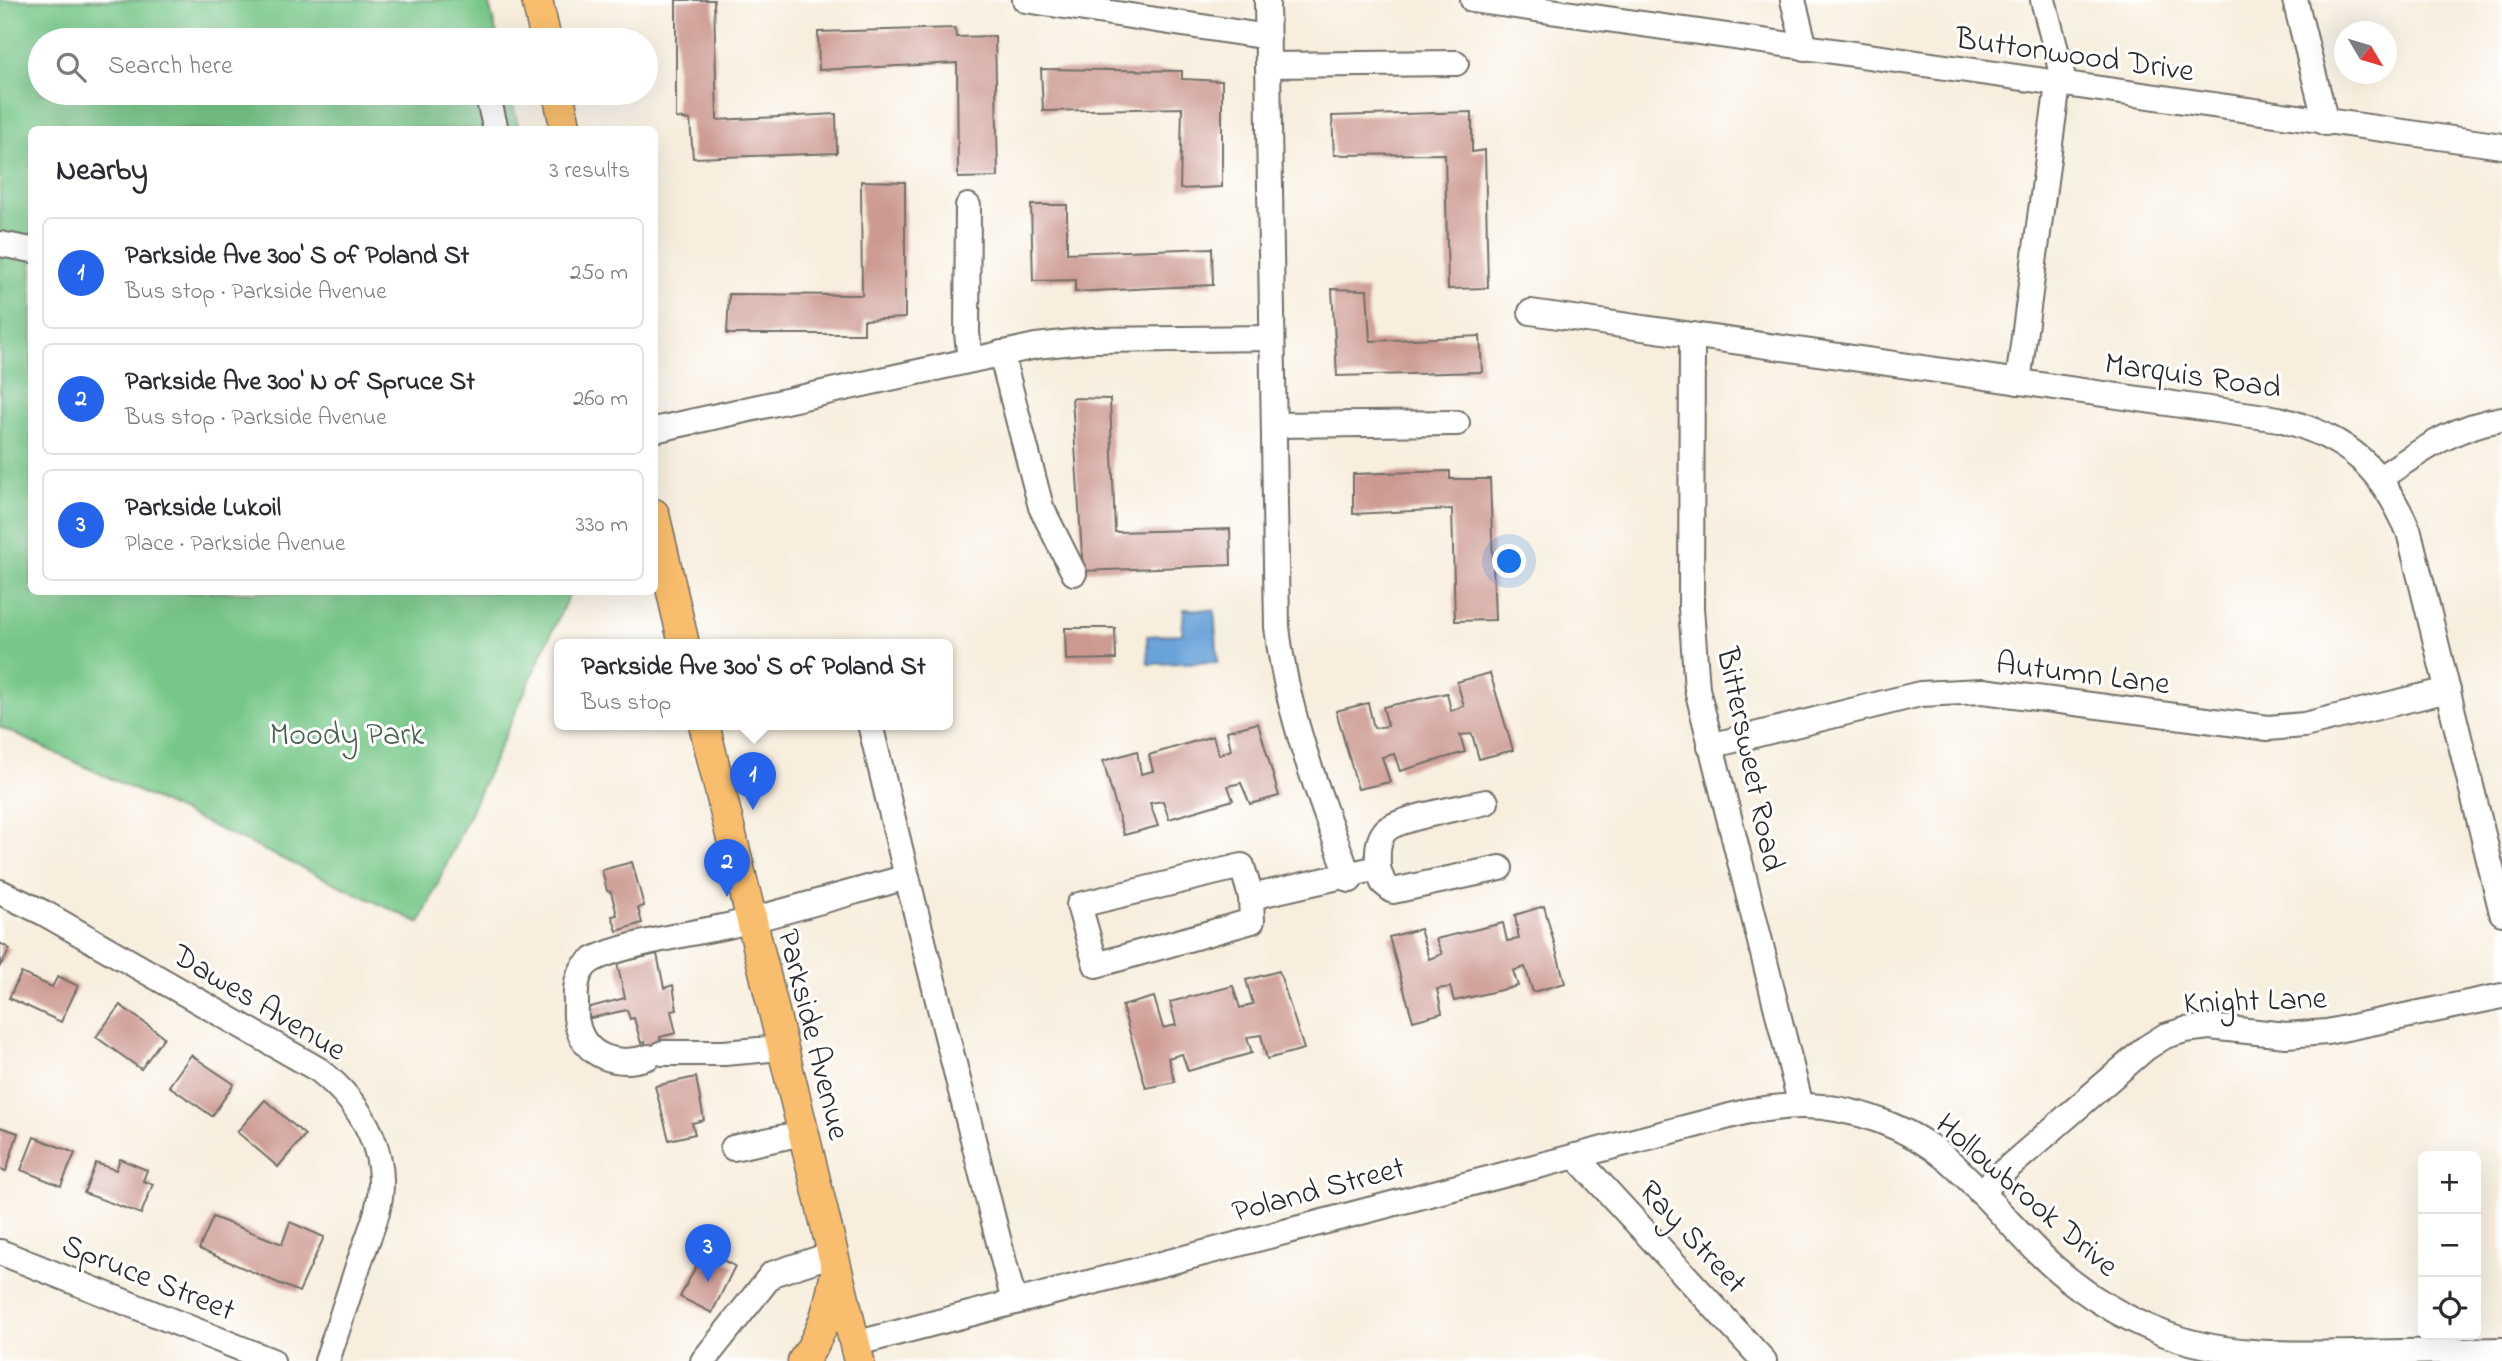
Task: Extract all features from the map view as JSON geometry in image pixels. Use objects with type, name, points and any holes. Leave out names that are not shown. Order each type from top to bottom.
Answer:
[{"type":"main road","points":[[537,0],[543,28]]},
{"type":"main road","points":[[561,105],[565,126]]},
{"type":"main road","points":[[658,531],[683,639]]},
{"type":"main road","name":"Parkside Avenue","points":[[705,730],[857,1352]]},
{"type":"main road","points":[[803,1361],[815,1345],[828,1312],[834,1262]]},
{"type":"street","points":[[1025,0],[1268,37]]},
{"type":"street","points":[[1267,0],[1277,626],[1282,671],[1292,715],[1349,877]]},
{"type":"street","name":"Buttonwood Drive","points":[[1473,0],[1556,6],[1805,48],[2502,146]]},
{"type":"street","points":[[1793,0],[1805,48]]},
{"type":"street","points":[[2018,382],[2062,85],[2043,0]]},
{"type":"street","points":[[2295,0],[2326,123]]},
{"type":"street","points":[[1268,65],[1456,63]]},
{"type":"street","points":[[490,105],[495,126]]},
{"type":"street","points":[[968,206],[967,333],[970,360]]},
{"type":"street","points":[[0,244],[28,249]]},
{"type":"street","name":"Marquis Road","points":[[1531,312],[2279,419],[2308,426],[2334,439],[2358,456],[2380,478],[2396,502],[2409,532],[2502,913]]},
{"type":"street","name":"Bittersweet Road","points":[[1692,335],[1692,637],[1697,689],[1801,1106]]},
{"type":"street","points":[[658,429],[1036,346],[1092,340],[1272,338]]},
{"type":"street","points":[[1001,353],[1041,506],[1074,573]]},
{"type":"street","points":[[2380,478],[2441,438],[2470,426],[2502,419]]},
{"type":"street","points":[[1274,425],[1457,423]]},
{"type":"street","name":"Autumn Lane","points":[[1710,746],[1920,694],[1952,691],[1983,691],[2268,728],[2305,725],[2448,690]]},
{"type":"street","points":[[871,730],[1014,1302]]},
{"type":"street","points":[[1486,802],[1400,823],[1386,831],[1377,848],[1378,869],[1383,883],[1393,891],[1500,868]]},
{"type":"street","points":[[1242,866],[1251,897],[1252,922],[1096,965],[1079,905],[1242,866]]},
{"type":"street","points":[[1251,897],[1378,869]]},
{"type":"street","points":[[782,1048],[612,1061],[586,1043],[577,1024],[575,986],[587,964],[611,952],[751,920],[907,877]]},
{"type":"street","name":"Dawes Avenue","points":[[0,892],[44,913],[319,1070],[339,1086],[357,1107],[370,1130],[377,1155],[380,1182],[377,1210],[327,1361]]},
{"type":"street","name":"Knight Lane","points":[[1980,1192],[2146,1048],[2165,1036],[2209,1027],[2286,1035],[2327,1032],[2502,996]]},
{"type":"street","name":"Poland Street","points":[[857,1352],[1014,1302],[1574,1156],[1749,1111],[1801,1106]]},
{"type":"street","name":"Hollowbrook Drive","points":[[1801,1106],[1857,1113],[1888,1124],[1921,1141],[1948,1160],[2055,1268],[2086,1293],[2125,1317],[2162,1333],[2206,1346],[2293,1357],[2502,1350]]},
{"type":"street","points":[[733,1148],[803,1133]]},
{"type":"street","name":"Ray Street","points":[[1574,1156],[1760,1360]]},
{"type":"street","name":"Spruce Street","points":[[0,1252],[272,1361]]},
{"type":"street","points":[[703,1361],[772,1274],[834,1262]]},
{"type":"green space","name":"Moody Park","points":[[0,0],[488,0],[495,28],[28,28],[28,105],[513,105],[518,126],[28,126],[28,595],[569,595],[420,923],[0,727]]},
{"type":"water","points":[[1184,609],[1214,610],[1218,662],[1148,664],[1147,636],[1182,634]]},
{"type":"building","points":[[676,0],[714,0],[717,120],[836,114],[837,153],[693,158],[690,120],[676,118]]},
{"type":"building","points":[[955,28],[956,37],[995,36],[998,177],[958,178],[957,63],[819,70],[818,32]]},
{"type":"building","points":[[1041,69],[1182,71],[1182,79],[1222,81],[1222,187],[1180,189],[1182,108],[1043,111]]},
{"type":"building","points":[[1472,112],[1472,152],[1485,150],[1488,288],[1448,289],[1445,154],[1334,155],[1332,116]]},
{"type":"building","points":[[861,181],[905,182],[905,318],[864,320],[864,334],[727,334],[729,294],[862,295]]},
{"type":"building","points":[[1031,205],[1067,205],[1067,253],[1212,248],[1213,285],[1075,292],[1075,280],[1033,281]]},
{"type":"building","points":[[1332,289],[1367,290],[1370,341],[1480,336],[1482,372],[1337,376]]},
{"type":"building","points":[[1072,398],[1110,399],[1115,532],[1230,529],[1231,565],[1083,571]]},
{"type":"building","points":[[1450,471],[1450,479],[1490,479],[1495,620],[1455,621],[1452,509],[1353,514],[1353,474]]},
{"type":"building","points":[[1065,628],[1115,628],[1116,659],[1066,660]]},
{"type":"building","points":[[1490,673],[1513,750],[1479,759],[1472,734],[1460,735],[1465,752],[1400,771],[1394,754],[1382,757],[1390,782],[1358,789],[1336,711],[1368,703],[1374,728],[1388,726],[1383,707],[1447,693],[1451,711],[1464,706],[1457,682]]},
{"type":"building","points":[[1258,723],[1279,796],[1250,804],[1241,783],[1228,786],[1233,800],[1169,819],[1163,801],[1150,803],[1158,826],[1124,835],[1103,761],[1137,751],[1141,774],[1153,771],[1149,755],[1213,736],[1219,755],[1231,750],[1227,731]]},
{"type":"building","points":[[632,862],[644,906],[638,908],[642,923],[617,931],[612,916],[617,915],[602,870]]},
{"type":"building","points":[[1544,906],[1565,983],[1533,992],[1525,967],[1513,971],[1518,986],[1454,1001],[1450,987],[1437,989],[1442,1013],[1413,1021],[1389,937],[1420,929],[1429,959],[1442,954],[1436,939],[1503,923],[1507,941],[1519,939],[1515,915]]},
{"type":"building","points":[[0,943],[10,949],[0,966]]},
{"type":"building","points":[[657,954],[664,988],[673,985],[677,1010],[671,1011],[676,1033],[660,1037],[665,1061],[650,1065],[645,1042],[641,1043],[634,1018],[630,1019],[627,1010],[586,1019],[583,1009],[625,998],[617,963]]},
{"type":"building","points":[[1279,971],[1304,1049],[1267,1059],[1261,1035],[1247,1037],[1252,1053],[1188,1071],[1182,1054],[1168,1058],[1175,1082],[1146,1088],[1122,1006],[1154,997],[1163,1028],[1176,1025],[1170,1002],[1233,986],[1240,1008],[1253,1004],[1246,980]]},
{"type":"building","points":[[21,973],[52,987],[58,976],[78,986],[61,1022],[9,998]]},
{"type":"building","points":[[120,1005],[164,1037],[141,1069],[96,1037]]},
{"type":"building","points":[[191,1055],[234,1084],[212,1116],[169,1086]]},
{"type":"building","points":[[696,1077],[704,1120],[692,1123],[695,1134],[669,1140],[655,1086]]},
{"type":"building","points":[[265,1100],[305,1135],[278,1167],[237,1132]]},
{"type":"building","points":[[0,1127],[18,1133],[6,1171],[0,1169]]},
{"type":"building","points":[[34,1137],[75,1153],[61,1186],[21,1170]]},
{"type":"building","points":[[120,1159],[147,1170],[143,1181],[153,1184],[141,1214],[84,1193],[96,1163],[116,1170]]},
{"type":"building","points":[[213,1217],[282,1244],[290,1222],[324,1237],[299,1292],[199,1249]]},
{"type":"building","points":[[704,1251],[735,1266],[712,1313],[680,1297]]},
{"type":"place","name":"Parkside Ave 300' S of Poland St","points":[[753,810]]},
{"type":"place","name":"Parkside Ave 300' N of Spruce St","points":[[727,897]]},
{"type":"place","name":"Parkside Lukoil","points":[[708,1282]]}]
